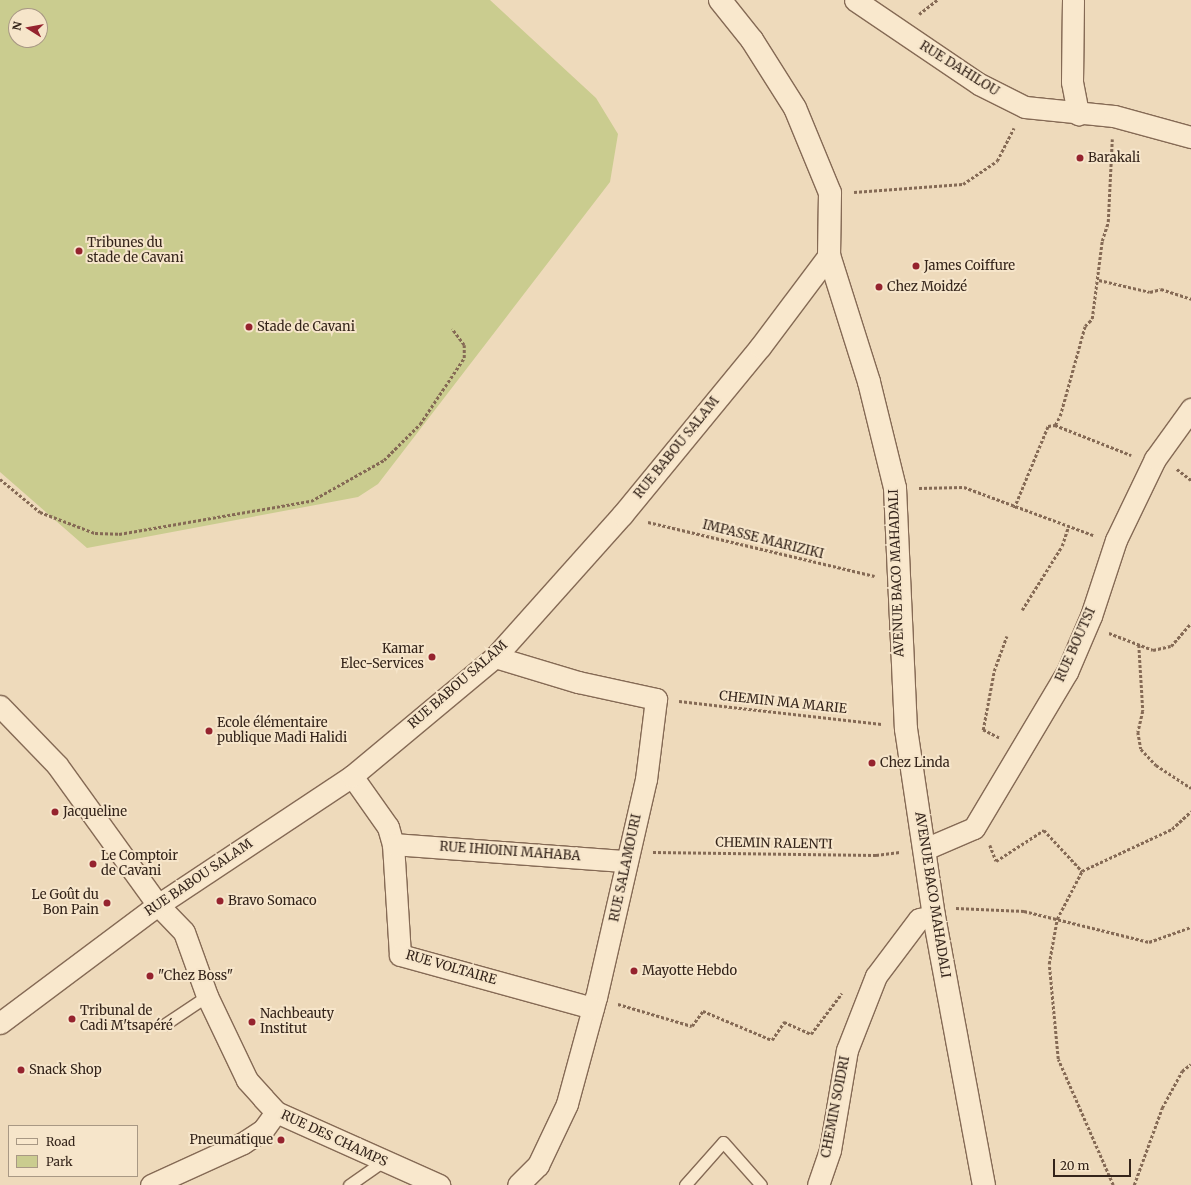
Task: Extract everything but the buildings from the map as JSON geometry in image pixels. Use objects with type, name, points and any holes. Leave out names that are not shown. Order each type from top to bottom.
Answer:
[{"type":"street","name":"AVENUE BACO MAHADALI","points":[[720,0],[752,40],[794,108],[830,193],[829,255],[869,382],[895,488],[906,729],[933,911],[981,1183]]},
{"type":"street","name":"RUE DAHILOU","points":[[855,0],[979,84],[1025,106],[1078,114],[1114,116],[1191,137]]},
{"type":"street","points":[[1073,0],[1072,82],[1078,114]]},
{"type":"street","name":"RUE BABOU SALAM","points":[[0,1023],[158,904],[352,776],[495,657],[622,515],[760,347],[829,255]]},
{"type":"street","name":"RUE BOUTSI","points":[[974,828],[1019,748],[1067,672],[1088,623],[1116,540],[1155,459],[1191,409]]},
{"type":"street","points":[[495,657],[578,682],[656,699]]},
{"type":"street","name":"RUE SALAMOURI","points":[[518,1185],[538,1166],[567,1104],[595,1003],[646,779],[656,699]]},
{"type":"street","name":"RUE DES CHAMPS","points":[[0,706],[57,765],[158,904],[184,932],[207,996],[247,1080],[276,1112],[382,1162],[439,1185]]},
{"type":"street","name":"RUE VOLTAIRE","points":[[352,776],[388,827],[393,844],[400,955],[595,1003]]},
{"type":"street","points":[[925,849],[974,828]]},
{"type":"street","name":"RUE IHIOINI MAHABA","points":[[393,844],[626,862]]},
{"type":"street","name":"CHEMIN SOIDRI","points":[[818,1185],[830,1150],[847,1050],[876,976],[919,919],[933,911]]},
{"type":"street","points":[[151,1185],[243,1143],[264,1130],[276,1112]]},
{"type":"lane","points":[[165,1024],[207,996]]},
{"type":"lane","points":[[685,1185],[723,1142],[761,1185]]},
{"type":"lane","points":[[349,1185],[382,1162]]},
{"type":"path","points":[[830,193],[964,184],[997,162],[1025,106]]},
{"type":"path","points":[[1055,425],[1085,326],[1092,319],[1099,280],[1102,241],[1108,222],[1114,116]]},
{"type":"path","points":[[1099,280],[1150,292],[1161,289],[1191,299]]},
{"type":"path","points":[[0,479],[40,512],[95,533],[119,534],[311,501],[384,460],[420,424],[464,358],[464,345],[452,329]]},
{"type":"path","points":[[1014,508],[1048,426],[1055,425],[1137,457],[1155,459]]},
{"type":"path","points":[[895,488],[964,487],[1068,528],[1116,540]]},
{"type":"path","name":"IMPASSE MARIZIKI","points":[[622,515],[844,571],[899,580]]},
{"type":"path","points":[[1022,610],[1062,546],[1068,528]]},
{"type":"path","points":[[1088,623],[1153,650],[1171,646],[1191,623]]},
{"type":"path","points":[[1007,636],[994,671],[983,730],[1019,748]]},
{"type":"path","points":[[1139,645],[1143,711],[1138,732],[1141,749],[1156,765],[1191,788]]},
{"type":"path","name":"CHEMIN MA MARIE","points":[[656,699],[906,729]]},
{"type":"path","points":[[1113,1185],[1058,1059],[1048,964],[1057,919],[1082,871],[1172,829],[1191,811]]},
{"type":"path","points":[[974,828],[988,840],[996,861],[1044,830],[1082,871]]},
{"type":"path","name":"CHEMIN RALENTI","points":[[626,862],[642,852],[876,855],[925,849]]},
{"type":"path","points":[[933,911],[1024,911],[1149,942],[1191,927]]},
{"type":"path","points":[[595,1003],[692,1026],[703,1011],[772,1040],[784,1022],[811,1034],[843,992]]},
{"type":"path","points":[[1134,1185],[1162,1108],[1182,1071],[1191,1064]]},
{"type":"green space","name":"Stade de Cavani","points":[[0,0],[490,0],[596,98],[618,134],[610,182],[378,484],[358,497],[87,548],[0,472]]},
{"type":"place","name":"Barakali","points":[[1080,158]]},
{"type":"place","name":"Tribunes du stade de Cavani","points":[[79,251]]},
{"type":"place","name":"James Coiffure","points":[[916,266]]},
{"type":"place","name":"Chez Moidzé","points":[[879,287]]},
{"type":"place","name":"Stade de Cavani","points":[[249,327]]},
{"type":"place","name":"Kamar Elec-Services","points":[[432,657]]},
{"type":"place","name":"Ecole élémentaire publique Madi Halidi","points":[[209,731]]},
{"type":"place","name":"Chez Linda","points":[[872,763]]},
{"type":"place","name":"Jacqueline","points":[[55,812]]},
{"type":"place","name":"Le Comptoir de Cavani","points":[[93,864]]},
{"type":"place","name":"Bravo Somaco","points":[[220,901]]},
{"type":"place","name":"Le Goût du Bon Pain","points":[[107,903]]},
{"type":"place","name":"Mayotte Hebdo","points":[[634,971]]},
{"type":"place","name":"\"Chez Boss\"","points":[[150,976]]},
{"type":"place","name":"Tribunal de Cadi M'tsapéré","points":[[72,1019]]},
{"type":"place","name":"Nachbeauty Institut","points":[[252,1022]]},
{"type":"place","name":"Snack Shop","points":[[21,1070]]},
{"type":"place","name":"Pneumatique","points":[[281,1140]]}]
